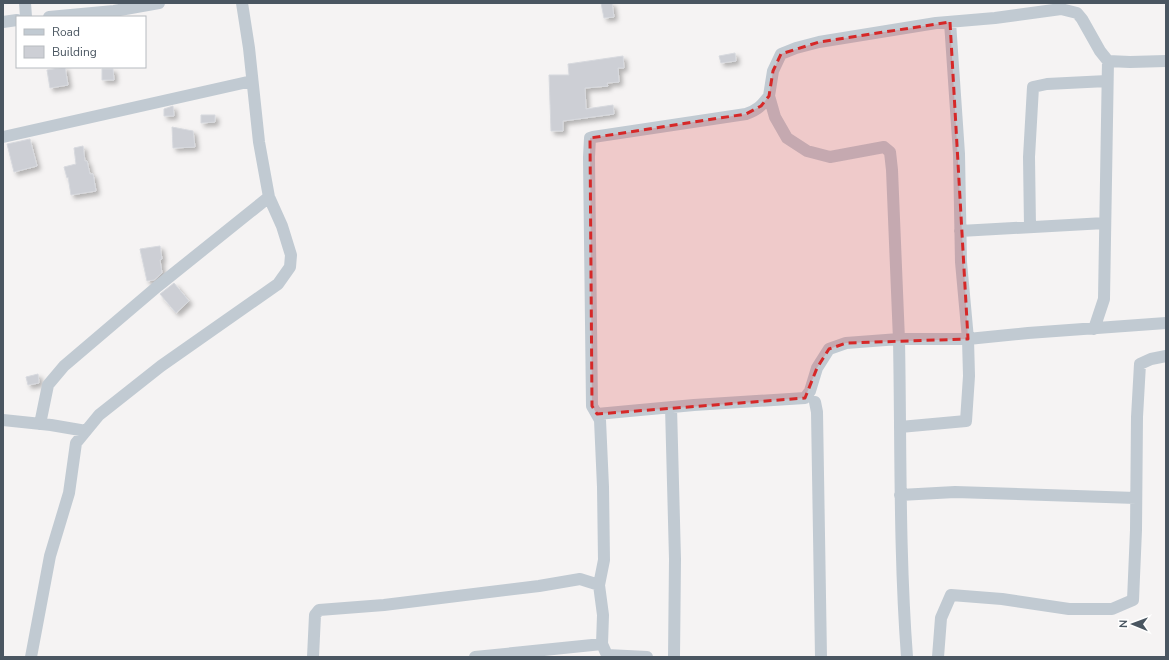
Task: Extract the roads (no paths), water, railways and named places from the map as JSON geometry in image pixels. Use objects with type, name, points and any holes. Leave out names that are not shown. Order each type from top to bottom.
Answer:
[{"type":"street","points":[[25,3],[26,16]]},
{"type":"street","points":[[60,16],[114,11],[159,3]]},
{"type":"street","points":[[31,657],[50,556],[69,493],[76,443],[99,415],[161,366],[278,284],[290,267],[291,255],[282,226],[269,197],[259,142],[242,3]]},
{"type":"street","points":[[907,657],[903,603],[900,495],[899,339],[890,152],[884,147],[830,157],[807,151],[787,138],[775,117],[769,96],[773,71],[781,54],[796,48],[819,42],[950,22],[996,18],[1061,9],[1077,14],[1082,18],[1097,46],[1108,61],[1104,299],[1094,329]]},
{"type":"street","points":[[3,22],[16,20]]},
{"type":"street","points":[[900,427],[966,421],[969,376],[968,339],[961,262],[959,154],[950,22]]},
{"type":"street","points":[[1108,61],[1166,61]]},
{"type":"street","points":[[3,137],[252,81]]},
{"type":"street","points":[[1030,227],[1029,157],[1033,87],[1047,84],[1107,81]]},
{"type":"street","points":[[647,657],[607,655],[602,644],[603,615],[599,585],[604,560],[602,465],[600,420],[592,406],[590,138],[593,136],[650,127],[746,114],[755,111],[769,96]]},
{"type":"street","points":[[40,424],[48,385],[64,366],[158,286],[269,197]]},
{"type":"street","points":[[960,230],[1105,223]]},
{"type":"street","points":[[597,414],[671,407],[805,398],[810,391],[817,368],[829,349],[846,343],[899,339],[968,339],[1166,323]]},
{"type":"street","points":[[938,657],[941,618],[951,595],[1002,599],[1069,608],[1112,609],[1133,600],[1136,530],[1137,417],[1140,364],[1152,359],[1166,356]]},
{"type":"street","points":[[815,402],[817,412],[821,657]]},
{"type":"street","points":[[671,407],[675,559],[674,657]]},
{"type":"street","points":[[3,420],[86,431]]},
{"type":"street","points":[[900,495],[955,492],[1136,498]]},
{"type":"street","points":[[314,657],[315,615],[319,610],[384,605],[539,586],[580,579],[599,585]]},
{"type":"street","points":[[475,657],[602,644]]}]
